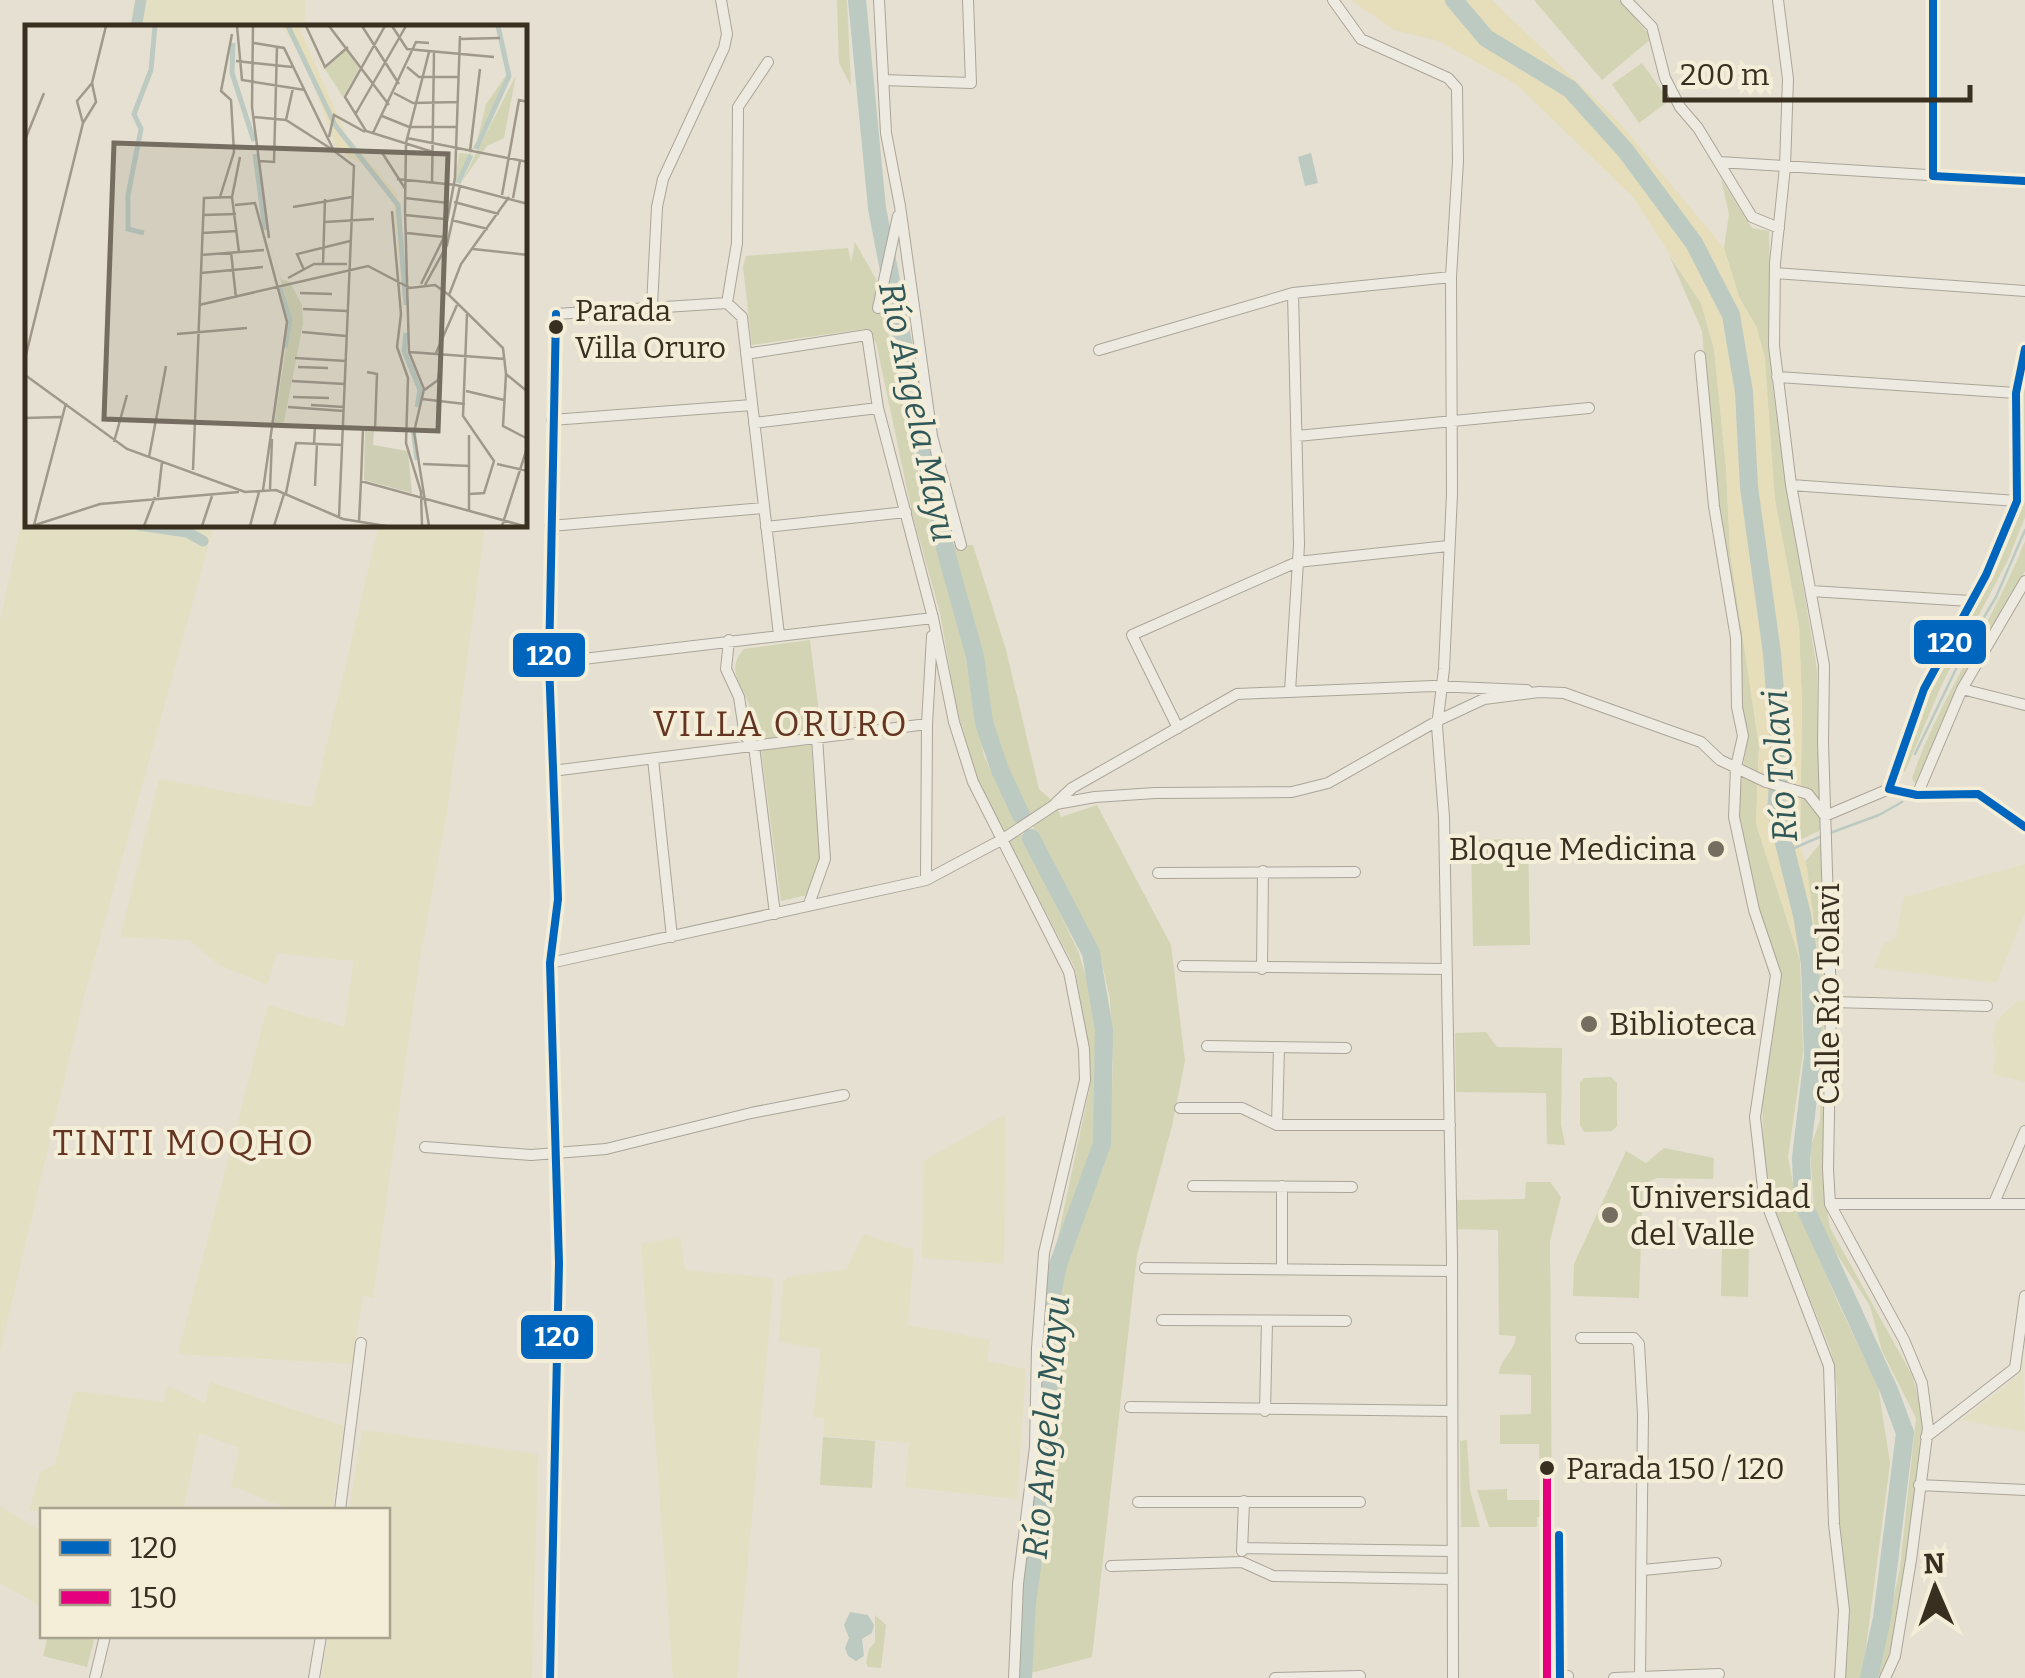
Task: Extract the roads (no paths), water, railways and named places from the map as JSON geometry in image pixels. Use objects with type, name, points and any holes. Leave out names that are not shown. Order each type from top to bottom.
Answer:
[{"type":"street","points":[[652,306],[663,179],[724,48],[727,34],[722,0]]},
{"type":"street","points":[[879,0],[886,134],[932,436],[961,545]]},
{"type":"street","points":[[883,80],[971,84],[968,0]]},
{"type":"street","points":[[1626,0],[1652,27],[1665,78],[1680,107],[1698,128],[1752,217],[1779,228]]},
{"type":"street","name":"Calle Río Tolavi","points":[[1778,0],[1788,79],[1775,273],[1776,377],[1824,666],[1831,1002],[1830,1204],[1922,1383],[1926,1437],[1912,1560],[1895,1656],[1885,1678]]},
{"type":"street","points":[[1933,0],[1933,176]]},
{"type":"street","points":[[1333,1],[1362,39],[1448,78],[1456,88],[1458,179],[1450,277],[1452,494],[1438,720],[1450,1124],[1452,1678]]},
{"type":"street","points":[[727,302],[737,243],[738,107],[768,62]]},
{"type":"street","points":[[1719,162],[2025,181]]},
{"type":"street","points":[[878,308],[900,206]]},
{"type":"street","points":[[1775,273],[2025,291]]},
{"type":"street","points":[[1099,350],[1293,294],[1450,277]]},
{"type":"street","points":[[1290,691],[1298,562],[1293,294]]},
{"type":"street","points":[[550,1678],[559,1262],[550,963],[558,899],[550,662],[556,314],[727,302],[742,317],[779,635]]},
{"type":"street","points":[[746,354],[867,336],[878,408],[932,618],[945,688],[968,767],[1069,972],[1084,1049],[1084,1080],[1044,1253],[1037,1348],[1036,1448],[1018,1584],[1014,1678]]},
{"type":"street","points":[[1889,789],[1924,688],[1986,575],[2017,501],[2016,394],[2025,349]]},
{"type":"street","name":"Calle Río Tolavi","points":[[1700,356],[1714,506],[1736,638],[1737,707],[1742,736],[1734,818],[1754,910],[1776,976],[1755,1117],[1759,1175],[1829,1366],[1834,1524],[1844,1610],[1840,1678]]},
{"type":"street","points":[[1776,377],[2016,394]]},
{"type":"street","points":[[552,420],[752,405]]},
{"type":"street","points":[[754,423],[878,408]]},
{"type":"street","points":[[1297,436],[1589,408]]},
{"type":"street","points":[[1791,485],[2017,501]]},
{"type":"street","points":[[550,526],[764,508]]},
{"type":"street","points":[[766,527],[906,512]]},
{"type":"street","points":[[1178,728],[1132,636],[1298,562],[1448,546]]},
{"type":"street","points":[[1917,795],[1962,689],[2022,595],[2025,581]]},
{"type":"street","points":[[1811,591],[1970,601]]},
{"type":"street","points":[[550,662],[932,618]]},
{"type":"street","points":[[926,880],[932,618]]},
{"type":"street","points":[[730,640],[726,669],[739,697],[746,736],[754,746],[775,914]]},
{"type":"street","points":[[550,963],[926,880],[1003,839],[1056,804],[1072,788],[1238,694],[1442,686],[1514,687],[1539,692]]},
{"type":"street","points":[[1962,689],[2025,705]]},
{"type":"street","points":[[1056,804],[1155,793],[1292,792],[1328,783],[1438,720],[1484,699],[1564,692],[1701,742],[1720,760],[1766,782],[1808,794],[1825,816],[1889,789],[1917,795],[1978,794],[2025,826]]},
{"type":"street","points":[[552,771],[927,724]]},
{"type":"street","points":[[810,904],[825,859],[817,737]]},
{"type":"street","points":[[653,758],[672,936]]},
{"type":"street","points":[[1262,969],[1263,871]]},
{"type":"street","points":[[1158,873],[1355,872]]},
{"type":"street","points":[[1183,966],[1446,969]]},
{"type":"street","points":[[1831,1002],[1988,1006]]},
{"type":"street","points":[[1207,1046],[1346,1048]]},
{"type":"street","points":[[1278,1047],[1278,1125]]},
{"type":"street","points":[[426,1147],[531,1155],[606,1149],[750,1113],[844,1095]]},
{"type":"street","points":[[1180,1108],[1242,1108],[1278,1125],[1450,1124]]},
{"type":"street","points":[[1994,1203],[2025,1130]]},
{"type":"street","points":[[1193,1186],[1352,1187]]},
{"type":"street","points":[[1282,1186],[1282,1269]]},
{"type":"street","points":[[1830,1204],[2025,1204]]},
{"type":"street","points":[[1145,1268],[1452,1271]]},
{"type":"street","points":[[1926,1437],[2015,1368],[2025,1296]]},
{"type":"street","points":[[1162,1320],[1346,1322]]},
{"type":"street","points":[[1264,1411],[1266,1321]]},
{"type":"street","points":[[1581,1338],[1634,1338],[1639,1344],[1643,1570],[1640,1676]]},
{"type":"street","points":[[340,1508],[361,1343]]},
{"type":"street","points":[[1130,1406],[1452,1411]]},
{"type":"street","points":[[1919,1485],[2025,1490]]},
{"type":"street","points":[[1242,1562],[1244,1501]]},
{"type":"street","points":[[1138,1502],[1360,1502]]},
{"type":"street","points":[[1242,1548],[1452,1551]]},
{"type":"street","points":[[1111,1566],[1242,1562],[1273,1576],[1453,1579]]},
{"type":"street","points":[[1643,1570],[1716,1563]]},
{"type":"street","points":[[95,1678],[105,1638]]},
{"type":"street","points":[[314,1678],[321,1638]]},
{"type":"street","points":[[1614,1678],[1719,1674]]},
{"type":"street","points":[[1275,1678],[1360,1676]]},
{"type":"waterway","points":[[137,25],[141,0]]},
{"type":"waterway","name":"Río Angela Mayu","points":[[857,0],[877,208],[902,338],[946,552],[975,657],[984,723],[1021,815]]},
{"type":"waterway","name":"Río Tolavi","points":[[1454,0],[1486,38],[1570,89],[1625,150],[1694,243],[1731,315],[1744,392],[1749,487],[1772,653],[1780,759],[1776,811],[1810,964],[1813,1056],[1801,1158],[1803,1203],[1905,1433],[1882,1618],[1869,1678]]},
{"type":"waterway","points":[[160,528],[187,532],[203,541]]},
{"type":"waterway","points":[[1915,754],[1968,644],[1996,597],[2025,530]]},
{"type":"waterway","points":[[1830,833],[1902,802]]},
{"type":"waterway","points":[[1785,852],[1822,836]]},
{"type":"waterway","name":"Río Angela Mayu","points":[[1023,1678],[1027,1603],[1045,1470],[1049,1410],[1047,1338],[1052,1295],[1058,1265],[1102,1144],[1104,1030],[1091,953],[1031,838]]},
{"type":"place","name":"Parada Villa Oruro","points":[[556,327]]},
{"type":"place","name":"Bloque Medicina","points":[[1716,849]]},
{"type":"place","name":"Biblioteca","points":[[1589,1024]]},
{"type":"place","name":"Universidad del Valle","points":[[1610,1215]]},
{"type":"place","name":"Parada 150 / 120","points":[[1547,1468]]},
{"type":"district","name":"VILLA ORURO","points":[[781,724]]},
{"type":"district","name":"TINTI MOQHO","points":[[184,1143]]}]
